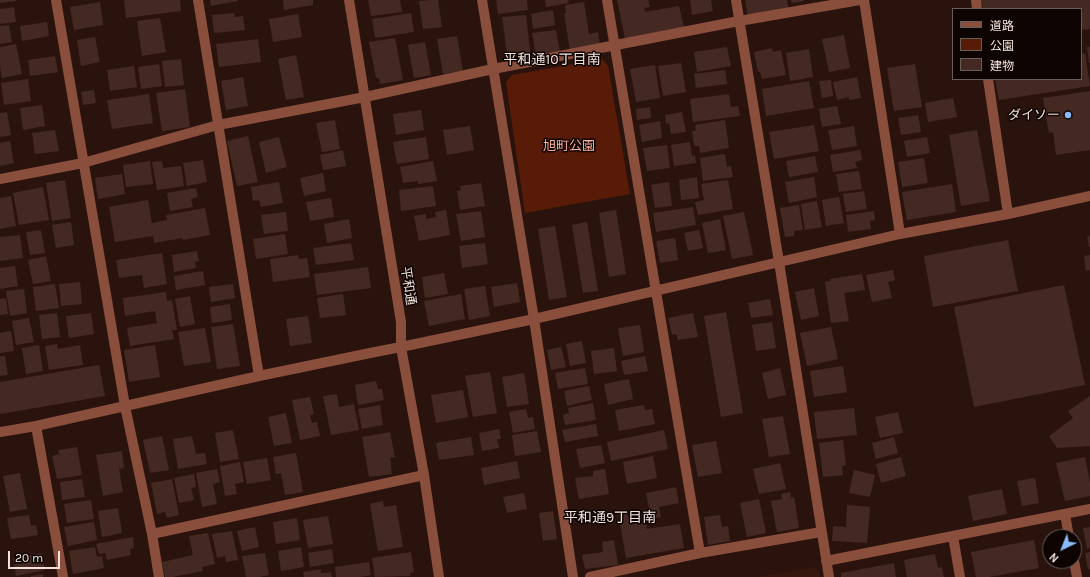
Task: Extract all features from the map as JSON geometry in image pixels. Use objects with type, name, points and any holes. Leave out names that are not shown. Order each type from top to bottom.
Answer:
[{"type":"street","points":[[56,0],[125,406],[152,534],[159,577]]},
{"type":"street","points":[[198,0],[259,376]]},
{"type":"street","name":"平和通","points":[[348,0],[401,322],[401,347],[424,475],[439,577]]},
{"type":"street","points":[[482,0],[534,319],[573,577]]},
{"type":"street","points":[[607,0],[700,553]]},
{"type":"street","points":[[736,0],[829,577]]},
{"type":"street","points":[[0,179],[83,163],[218,125],[365,97],[493,69],[739,21],[860,0]]},
{"type":"street","points":[[864,0],[900,234]]},
{"type":"street","points":[[988,80],[1008,214]]},
{"type":"street","points":[[0,432],[36,426],[259,376],[534,319],[900,234],[1008,214],[1090,196]]},
{"type":"street","points":[[36,426],[64,577]]},
{"type":"street","points":[[152,534],[424,475]]},
{"type":"street","points":[[826,561],[1090,509]]},
{"type":"street","points":[[1065,514],[1068,529]]},
{"type":"street","points":[[590,577],[700,553],[822,532]]},
{"type":"street","points":[[953,536],[960,577]]},
{"type":"shaded area","points":[[813,567],[819,571],[820,577],[757,577]]},
{"type":"green space","name":"旭町公園","points":[[602,59],[608,66],[630,194],[525,213],[506,82],[512,75]]},
{"type":"building","points":[[0,0],[16,0],[16,1],[0,3]]},
{"type":"building","points":[[124,0],[180,0],[181,11],[126,18]]},
{"type":"building","points":[[210,0],[238,0],[238,1],[211,6]]},
{"type":"building","points":[[283,0],[313,0],[313,5],[284,10]]},
{"type":"building","points":[[368,0],[400,0],[402,12],[371,16]]},
{"type":"building","points":[[438,0],[442,27],[423,29],[419,1]]},
{"type":"building","points":[[496,0],[527,0],[528,10],[498,14]]},
{"type":"building","points":[[545,0],[568,0],[569,3],[546,7]]},
{"type":"building","points":[[617,0],[648,0],[650,7],[644,8],[645,12],[679,6],[684,27],[625,39]]},
{"type":"building","points":[[690,0],[711,0],[713,11],[692,15]]},
{"type":"building","points":[[745,0],[787,0],[789,11],[748,17]]},
{"type":"building","points":[[791,0],[803,0],[804,1],[792,3]]},
{"type":"building","points":[[981,0],[1090,0],[1090,29],[1082,30],[1082,8],[983,8]]},
{"type":"building","points":[[100,2],[103,25],[74,30],[70,7]]},
{"type":"building","points":[[584,2],[589,34],[598,32],[600,46],[570,51],[564,13],[566,13],[565,5]]},
{"type":"building","points":[[14,7],[16,22],[0,24],[0,9]]},
{"type":"building","points":[[553,10],[555,25],[533,29],[531,14]]},
{"type":"building","points":[[234,13],[235,17],[243,16],[245,30],[214,33],[212,15]]},
{"type":"building","points":[[411,13],[414,32],[375,38],[372,19]]},
{"type":"building","points":[[298,14],[302,37],[273,42],[269,19]]},
{"type":"building","points":[[526,15],[531,58],[508,61],[502,17]]},
{"type":"building","points":[[160,18],[166,52],[142,56],[137,21]]},
{"type":"building","points":[[47,22],[49,36],[22,41],[20,26]]},
{"type":"building","points":[[9,25],[12,42],[0,44],[0,26]]},
{"type":"building","points":[[556,30],[560,53],[536,56],[532,33]]},
{"type":"building","points":[[844,35],[850,68],[829,72],[822,39]]},
{"type":"building","points":[[457,36],[463,71],[443,74],[437,39]]},
{"type":"building","points":[[95,37],[100,62],[81,66],[77,40]]},
{"type":"building","points":[[395,38],[403,80],[380,84],[379,78],[376,78],[369,42]]},
{"type":"building","points":[[258,39],[261,62],[219,67],[216,44]]},
{"type":"building","points":[[425,42],[431,75],[414,78],[408,45]]},
{"type":"building","points":[[16,44],[22,74],[2,78],[0,66],[0,47]]},
{"type":"building","points":[[727,47],[731,66],[697,72],[694,52]]},
{"type":"building","points":[[1087,47],[1090,47],[1090,63],[1089,63]]},
{"type":"building","points":[[772,48],[773,52],[781,50],[786,75],[762,79],[760,72],[758,72],[754,52]]},
{"type":"building","points":[[809,49],[813,77],[790,81],[786,53]]},
{"type":"building","points":[[1085,53],[1090,86],[999,100],[995,80],[1082,80],[1082,54]]},
{"type":"building","points":[[296,55],[304,97],[286,100],[278,59]]},
{"type":"building","points":[[55,56],[58,72],[30,76],[28,60]]},
{"type":"building","points":[[181,59],[184,85],[165,87],[162,61]]},
{"type":"building","points":[[681,63],[686,92],[663,96],[658,66]]},
{"type":"building","points":[[159,64],[162,86],[141,89],[138,67]]},
{"type":"building","points":[[915,64],[922,107],[894,111],[887,68]]},
{"type":"building","points":[[655,65],[660,98],[636,102],[630,69]]},
{"type":"building","points":[[134,66],[137,87],[110,91],[107,70]]},
{"type":"building","points":[[725,70],[727,84],[696,88],[694,74]]},
{"type":"building","points":[[243,77],[248,106],[226,110],[221,81]]},
{"type":"building","points":[[857,77],[861,98],[849,100],[849,97],[837,100],[833,82]]},
{"type":"building","points":[[28,79],[31,101],[4,105],[1,83]]},
{"type":"building","points":[[831,80],[833,96],[822,98],[819,81]]},
{"type":"building","points":[[809,81],[814,108],[766,116],[762,89]]},
{"type":"building","points":[[185,89],[190,127],[162,131],[156,93]]},
{"type":"building","points":[[94,90],[96,103],[83,105],[81,92]]},
{"type":"building","name":"ダイソー","points":[[1090,91],[1090,150],[1056,155],[1053,132],[1049,133],[1043,98]]},
{"type":"building","points":[[149,94],[153,123],[112,129],[107,100]]},
{"type":"building","points":[[729,94],[731,107],[738,106],[740,116],[693,122],[690,99]]},
{"type":"building","points":[[953,98],[957,117],[928,122],[925,103]]},
{"type":"building","points":[[42,105],[45,126],[23,130],[20,108]]},
{"type":"building","points":[[837,106],[841,124],[822,127],[819,109]]},
{"type":"building","points":[[650,107],[651,118],[637,120],[636,109]]},
{"type":"building","points":[[421,110],[424,130],[396,135],[393,114]]},
{"type":"building","points":[[7,112],[11,135],[0,137],[0,113]]},
{"type":"building","points":[[682,112],[686,132],[671,134],[669,123],[666,124],[665,115]]},
{"type":"building","points":[[918,115],[921,132],[901,135],[898,118]]},
{"type":"building","points":[[335,120],[340,149],[322,152],[316,123]]},
{"type":"building","points":[[725,120],[729,148],[700,153],[699,146],[694,146],[692,131],[696,131],[695,125]]},
{"type":"building","points":[[660,121],[662,138],[642,142],[639,125]]},
{"type":"building","points":[[814,125],[819,151],[774,159],[769,132]]},
{"type":"building","points":[[470,126],[474,150],[447,155],[443,130]]},
{"type":"building","points":[[854,126],[857,146],[832,150],[828,130]]},
{"type":"building","points":[[55,130],[59,151],[35,154],[32,133]]},
{"type":"building","points":[[977,130],[990,201],[961,206],[949,135]]},
{"type":"building","points":[[248,136],[258,182],[237,186],[227,141]]},
{"type":"building","points":[[279,137],[287,167],[266,173],[259,142]]},
{"type":"building","points":[[426,137],[429,159],[397,164],[393,142]]},
{"type":"building","points":[[927,137],[930,153],[907,157],[904,141]]},
{"type":"building","points":[[10,141],[14,163],[0,166],[0,143]]},
{"type":"building","points":[[690,142],[692,156],[695,155],[696,163],[674,166],[671,145]]},
{"type":"building","points":[[667,145],[670,168],[647,171],[643,148]]},
{"type":"building","points":[[343,150],[346,166],[323,170],[320,155]]},
{"type":"building","points":[[860,150],[862,160],[855,162],[857,168],[833,172],[830,155]]},
{"type":"building","points":[[725,154],[727,167],[731,166],[733,177],[703,181],[700,158]]},
{"type":"building","points":[[815,156],[818,172],[789,177],[786,161]]},
{"type":"building","points":[[924,158],[928,183],[902,187],[898,162]]},
{"type":"building","points":[[203,160],[207,182],[187,186],[183,163]]},
{"type":"building","points":[[150,161],[153,184],[126,187],[123,165]]},
{"type":"building","points":[[162,161],[163,168],[181,166],[184,186],[157,190],[152,162]]},
{"type":"building","points":[[433,161],[437,181],[418,184],[418,181],[403,183],[400,167]]},
{"type":"building","points":[[859,171],[862,189],[839,192],[836,174]]},
{"type":"building","points":[[323,173],[326,191],[304,196],[300,178]]},
{"type":"building","points":[[122,174],[125,194],[98,199],[95,178]]},
{"type":"building","points":[[697,177],[699,198],[681,200],[679,180]]},
{"type":"building","points":[[814,177],[817,197],[789,203],[785,182]]},
{"type":"building","points":[[65,180],[71,218],[52,221],[46,183]]},
{"type":"building","points":[[728,180],[733,209],[698,215],[695,202],[704,200],[701,184]]},
{"type":"building","points":[[279,182],[283,203],[261,207],[259,200],[253,201],[251,187]]},
{"type":"building","points":[[669,182],[672,206],[655,208],[651,185]]},
{"type":"building","points":[[481,183],[485,206],[460,210],[457,191],[461,190],[460,186]]},
{"type":"building","points":[[952,184],[956,212],[907,220],[902,192]]},
{"type":"building","points":[[433,186],[436,206],[401,211],[399,190]]},
{"type":"building","points":[[43,187],[49,220],[19,225],[13,193]]},
{"type":"building","points":[[196,188],[198,197],[191,199],[193,207],[170,211],[167,193]]},
{"type":"building","points":[[864,191],[867,209],[846,212],[843,194]]},
{"type":"building","points":[[11,196],[16,226],[0,229],[0,198]]},
{"type":"building","points":[[839,197],[844,223],[826,226],[822,200]]},
{"type":"building","points":[[331,198],[334,217],[310,221],[306,202]]},
{"type":"building","points":[[148,200],[152,223],[167,220],[166,215],[205,208],[210,235],[154,243],[153,236],[115,242],[109,207]]},
{"type":"building","points":[[817,201],[822,227],[805,230],[801,204]]},
{"type":"building","points":[[799,205],[803,230],[794,231],[794,236],[785,237],[780,208]]},
{"type":"building","points":[[693,207],[696,225],[656,232],[653,213]]},
{"type":"building","points":[[446,210],[450,235],[419,241],[414,216],[426,214],[426,219],[436,217],[435,212]]},
{"type":"building","points":[[616,210],[626,274],[609,277],[599,213]]},
{"type":"building","points":[[481,211],[485,237],[461,241],[456,214]]},
{"type":"building","points":[[874,211],[875,220],[870,221],[871,229],[848,232],[846,215]]},
{"type":"building","points":[[286,212],[288,231],[264,234],[261,215]]},
{"type":"building","points":[[744,212],[753,255],[732,259],[723,216]]},
{"type":"building","points":[[349,219],[352,238],[327,243],[324,224]]},
{"type":"building","points":[[720,219],[726,250],[708,253],[702,223]]},
{"type":"building","points":[[71,222],[74,245],[56,248],[52,225]]},
{"type":"building","points":[[587,222],[598,291],[583,293],[572,225]]},
{"type":"building","points":[[555,226],[567,297],[549,300],[538,229]]},
{"type":"building","points":[[41,230],[45,253],[30,255],[26,232]]},
{"type":"building","points":[[699,230],[703,248],[688,251],[684,233]]},
{"type":"building","points":[[285,234],[288,254],[256,259],[253,239]]},
{"type":"building","points":[[20,235],[23,258],[0,261],[0,237]]},
{"type":"building","points":[[1090,236],[1090,247],[1089,247],[1087,237]]},
{"type":"building","points":[[675,238],[678,260],[660,263],[656,241]]},
{"type":"building","points":[[1008,240],[1018,291],[933,307],[924,256]]},
{"type":"building","points":[[351,243],[354,260],[316,265],[313,248]]},
{"type":"building","points":[[485,243],[488,264],[462,268],[459,246]]},
{"type":"building","points":[[197,251],[199,261],[195,262],[196,268],[174,272],[172,255]]},
{"type":"building","points":[[162,253],[167,284],[144,288],[142,275],[119,278],[116,260]]},
{"type":"building","points":[[298,255],[299,259],[307,258],[310,277],[273,282],[270,259]]},
{"type":"building","points":[[1090,255],[1090,270],[1086,271],[1084,256]]},
{"type":"building","points":[[46,256],[51,281],[33,284],[28,260]]},
{"type":"building","points":[[15,266],[18,286],[0,289],[0,268]]},
{"type":"building","points":[[368,267],[371,288],[317,295],[314,274]]},
{"type":"building","points":[[893,270],[895,280],[888,282],[892,298],[872,302],[866,275]]},
{"type":"building","points":[[203,271],[205,285],[176,290],[174,276]]},
{"type":"building","points":[[444,273],[448,294],[425,298],[422,277]]},
{"type":"building","points":[[862,274],[865,290],[844,293],[849,321],[831,323],[825,282],[830,281],[830,279]]},
{"type":"building","points":[[80,282],[82,304],[61,306],[59,284]]},
{"type":"building","points":[[517,283],[520,302],[494,307],[491,287]]},
{"type":"building","points":[[55,284],[59,308],[36,311],[33,287]]},
{"type":"building","points":[[233,284],[235,298],[211,302],[209,287]]},
{"type":"building","points":[[1064,285],[1085,385],[974,407],[954,307]]},
{"type":"building","points":[[485,286],[490,316],[469,320],[464,289]]},
{"type":"building","points":[[814,288],[819,316],[801,320],[795,292]]},
{"type":"building","points":[[24,289],[27,313],[10,316],[6,291]]},
{"type":"building","points":[[166,292],[167,301],[172,300],[177,330],[172,330],[174,339],[130,346],[127,328],[157,323],[155,311],[125,316],[123,298]]},
{"type":"building","points":[[343,294],[346,315],[320,318],[317,298]]},
{"type":"building","points":[[461,294],[465,319],[429,326],[424,301]]},
{"type":"building","points":[[190,296],[195,324],[180,327],[175,299]]},
{"type":"building","points":[[6,298],[8,314],[0,315],[0,299]]},
{"type":"building","points":[[770,299],[773,315],[751,318],[748,303]]},
{"type":"building","points":[[230,304],[232,320],[212,323],[210,307]]},
{"type":"building","points":[[726,312],[743,413],[721,417],[704,316]]},
{"type":"building","points":[[57,313],[60,337],[42,339],[39,315]]},
{"type":"building","points":[[91,313],[94,334],[69,338],[66,316]]},
{"type":"building","points":[[693,313],[698,337],[678,340],[676,334],[672,335],[668,318]]},
{"type":"building","points":[[308,316],[312,343],[290,346],[286,319]]},
{"type":"building","points":[[29,318],[34,342],[16,345],[12,321]]},
{"type":"building","points":[[772,322],[776,348],[756,351],[752,325]]},
{"type":"building","points":[[233,324],[240,366],[217,369],[211,327]]},
{"type":"building","points":[[640,325],[644,352],[623,356],[618,328]]},
{"type":"building","points":[[831,327],[838,359],[807,366],[800,333]]},
{"type":"building","points":[[205,328],[211,362],[184,366],[178,332]]},
{"type":"building","points":[[11,331],[14,351],[0,353],[0,333]]},
{"type":"building","points":[[582,341],[586,363],[570,366],[566,344]]},
{"type":"building","points":[[57,344],[58,349],[80,345],[83,365],[49,370],[45,346]]},
{"type":"building","points":[[39,345],[43,371],[26,374],[22,348]]},
{"type":"building","points":[[155,345],[160,377],[129,382],[124,350]]},
{"type":"building","points":[[561,347],[566,367],[551,370],[547,350]]},
{"type":"building","points":[[614,348],[617,371],[594,374],[591,351]]},
{"type":"building","points":[[0,356],[5,356],[8,375],[0,376]]},
{"type":"building","points":[[645,356],[648,371],[624,375],[621,361]]},
{"type":"building","points":[[99,365],[105,396],[0,414],[0,382]]},
{"type":"building","points":[[843,366],[847,392],[814,397],[810,371]]},
{"type":"building","points":[[585,368],[588,384],[558,389],[555,373]]},
{"type":"building","points":[[780,368],[786,395],[768,399],[762,373]]},
{"type":"building","points":[[490,372],[497,413],[473,417],[465,376]]},
{"type":"building","points":[[524,373],[529,404],[507,407],[502,377]]},
{"type":"building","points":[[629,379],[633,399],[608,405],[604,384]]},
{"type":"building","points":[[376,381],[378,389],[382,389],[384,400],[358,405],[355,385]]},
{"type":"building","points":[[589,386],[592,400],[567,406],[564,391]]},
{"type":"building","points":[[463,390],[468,417],[436,423],[431,395]]},
{"type":"building","points":[[337,394],[339,407],[354,404],[359,430],[331,435],[323,396]]},
{"type":"building","points":[[1090,396],[1090,446],[1057,448],[1049,436],[1073,418],[1068,411]]},
{"type":"building","points":[[310,397],[314,414],[310,415],[312,423],[317,422],[320,436],[300,440],[292,400]]},
{"type":"building","points":[[593,403],[596,420],[565,425],[563,415],[569,413],[568,408]]},
{"type":"building","points":[[380,405],[383,425],[362,429],[358,409]]},
{"type":"building","points":[[644,405],[645,410],[652,409],[655,424],[619,431],[615,410]]},
{"type":"building","points":[[854,408],[857,435],[817,439],[814,412]]},
{"type":"building","points":[[526,409],[528,418],[533,417],[535,429],[513,433],[509,412]]},
{"type":"building","points":[[898,412],[903,433],[880,438],[875,417]]},
{"type":"building","points":[[286,413],[292,443],[274,446],[268,417]]},
{"type":"building","points":[[783,416],[790,454],[769,457],[762,419]]},
{"type":"building","points":[[596,424],[598,436],[565,442],[562,430]]},
{"type":"building","points":[[499,429],[501,439],[497,439],[499,448],[482,451],[479,433]]},
{"type":"building","points":[[233,430],[239,459],[220,462],[215,433]]},
{"type":"building","points":[[664,430],[668,449],[611,461],[607,442]]},
{"type":"building","points":[[537,431],[541,452],[515,456],[512,435]]},
{"type":"building","points":[[390,432],[395,457],[390,458],[392,474],[369,477],[362,437]]},
{"type":"building","points":[[162,436],[169,470],[150,473],[143,440]]},
{"type":"building","points":[[192,436],[196,454],[205,453],[207,464],[178,469],[173,439]]},
{"type":"building","points":[[471,437],[474,455],[439,460],[436,443]]},
{"type":"building","points":[[894,437],[898,453],[876,459],[872,443]]},
{"type":"building","points":[[843,440],[846,465],[842,466],[843,475],[823,477],[819,443]]},
{"type":"building","points":[[716,441],[722,473],[698,477],[692,445]]},
{"type":"building","points":[[601,445],[605,463],[580,468],[576,449]]},
{"type":"building","points":[[77,447],[82,475],[57,479],[52,456],[59,454],[58,450]]},
{"type":"building","points":[[122,451],[124,468],[119,469],[123,492],[103,496],[96,455]]},
{"type":"building","points":[[296,453],[303,492],[285,495],[281,473],[276,474],[273,457]]},
{"type":"building","points":[[653,456],[657,478],[627,484],[623,462]]},
{"type":"building","points":[[901,457],[906,476],[881,483],[876,464]]},
{"type":"building","points":[[1085,457],[1090,482],[1090,496],[1065,501],[1056,463]]},
{"type":"building","points":[[267,458],[271,480],[247,484],[243,462]]},
{"type":"building","points":[[517,461],[520,478],[484,485],[481,468]]},
{"type":"building","points":[[240,462],[244,482],[235,484],[237,494],[225,496],[220,466]]},
{"type":"building","points":[[780,463],[786,489],[759,494],[753,469]]},
{"type":"building","points":[[217,469],[220,482],[213,484],[217,504],[202,507],[196,473]]},
{"type":"building","points":[[605,469],[609,494],[579,499],[575,478],[593,476],[593,471]]},
{"type":"building","points":[[854,470],[875,475],[870,497],[849,493]]},
{"type":"building","points":[[20,473],[27,509],[10,512],[3,476]]},
{"type":"building","points":[[194,474],[196,487],[191,488],[194,500],[179,503],[174,478]]},
{"type":"building","points":[[1035,478],[1039,503],[1022,506],[1017,481]]},
{"type":"building","points":[[82,479],[85,497],[62,500],[60,482]]},
{"type":"building","points":[[172,479],[179,515],[167,518],[165,512],[157,514],[151,483]]},
{"type":"building","points":[[676,487],[679,503],[659,507],[661,517],[651,519],[646,493]]},
{"type":"building","points":[[1002,489],[1007,514],[973,521],[968,496]]},
{"type":"building","points":[[790,492],[791,498],[794,497],[799,528],[777,532],[771,501],[782,499],[781,494]]},
{"type":"building","points":[[524,493],[527,509],[507,513],[503,497]]},
{"type":"building","points":[[759,499],[766,533],[747,537],[740,503]]},
{"type":"building","points":[[91,500],[94,519],[67,523],[64,504]]},
{"type":"building","points":[[383,501],[384,507],[396,505],[403,547],[378,551],[370,504]]},
{"type":"building","points":[[847,505],[870,507],[867,543],[832,541],[833,526],[846,527]]},
{"type":"building","points":[[118,508],[122,533],[102,537],[98,511]]},
{"type":"building","points":[[553,511],[557,539],[543,541],[539,513]]},
{"type":"building","points":[[627,511],[628,518],[636,517],[637,524],[646,523],[647,529],[680,524],[684,548],[626,558],[618,512]]},
{"type":"building","points":[[29,515],[31,526],[36,525],[38,535],[11,539],[7,518]]},
{"type":"building","points":[[720,515],[722,527],[728,526],[730,541],[708,545],[704,517]]},
{"type":"building","points":[[328,516],[333,544],[308,548],[303,520]]},
{"type":"building","points":[[297,518],[300,540],[276,544],[273,522]]},
{"type":"building","points":[[94,522],[97,540],[68,546],[64,527]]},
{"type":"building","points":[[255,527],[259,547],[242,551],[237,531]]},
{"type":"building","points":[[1090,527],[1090,548],[1087,549],[1083,528]]},
{"type":"building","points":[[232,531],[238,560],[226,562],[225,556],[217,558],[212,534]]},
{"type":"building","points":[[208,533],[215,564],[202,567],[203,571],[173,577],[165,577],[162,562],[193,555],[189,536]]},
{"type":"building","points":[[133,537],[134,548],[130,549],[131,555],[107,560],[105,553],[99,554],[96,544]]},
{"type":"building","points":[[614,540],[618,565],[585,569],[582,555],[603,552],[602,542]]},
{"type":"building","points":[[1034,540],[1039,568],[989,577],[976,577],[971,552]]},
{"type":"building","points":[[95,547],[97,557],[102,556],[104,568],[73,574],[69,551]]},
{"type":"building","points":[[301,547],[304,567],[281,571],[278,551]]},
{"type":"building","points":[[332,549],[334,563],[310,567],[308,553]]},
{"type":"building","points":[[411,552],[414,572],[410,573],[410,576],[375,577],[372,558]]},
{"type":"building","points":[[1090,552],[1090,569],[1088,569],[1085,553]]},
{"type":"building","points":[[42,553],[45,570],[16,576],[13,558]]},
{"type":"building","points":[[265,553],[269,575],[246,577],[242,556]]},
{"type":"building","points":[[935,554],[938,568],[942,567],[944,577],[907,577],[904,560]]},
{"type":"building","points":[[369,562],[371,575],[360,577],[336,577],[335,567]]},
{"type":"building","points":[[894,563],[896,577],[841,577],[841,573]]},
{"type":"building","points":[[321,569],[321,573],[331,572],[332,577],[304,577],[303,572]]},
{"type":"building","points":[[43,574],[43,577],[31,577],[31,576]]},
{"type":"place","name":"ダイソー","points":[[1068,115]]},
{"type":"district","name":"平和通10丁目南","points":[[552,60]]},
{"type":"district","name":"平和通9丁目南","points":[[610,518]]}]
